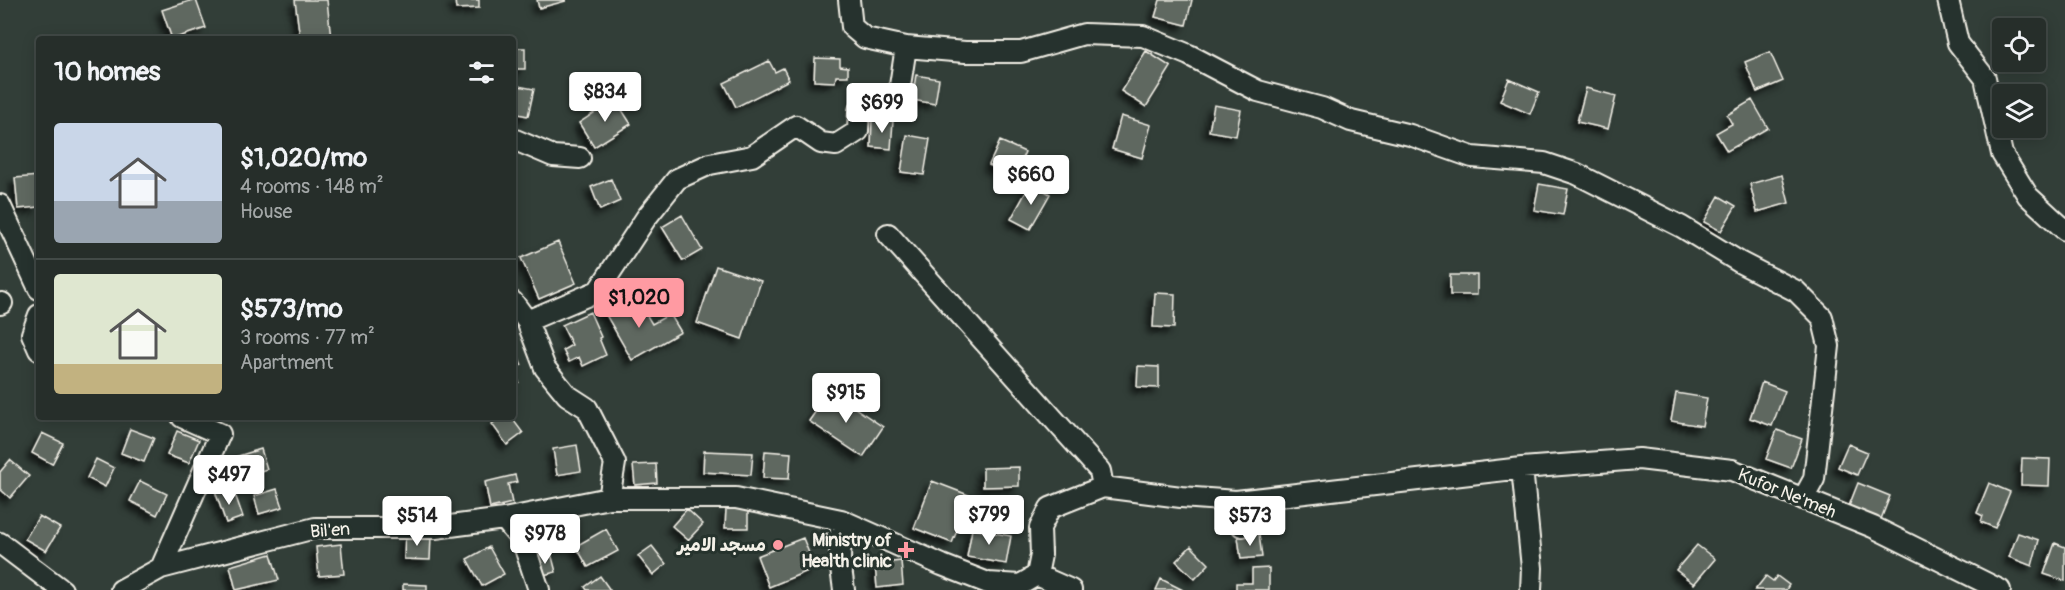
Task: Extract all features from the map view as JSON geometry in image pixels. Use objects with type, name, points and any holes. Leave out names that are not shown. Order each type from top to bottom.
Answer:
[{"type":"street","points":[[849,0],[852,27],[864,38],[906,47],[965,52],[1021,52],[1084,34],[1143,36],[1189,55],[1258,91],[1322,108],[1351,121],[1410,135],[1472,157],[1544,163],[1577,174],[1682,227],[1796,291],[1822,317],[1829,346],[1814,480],[1803,499]]},
{"type":"street","points":[[1948,0],[1958,43],[1985,78],[2001,154],[2028,196],[2065,230]]},
{"type":"street","points":[[527,321],[598,291],[646,218],[677,179],[710,164],[752,156],[796,126],[821,143],[836,145],[858,131],[859,110],[884,106],[899,92],[906,47]]},
{"type":"street","points":[[516,140],[554,156],[580,158]]},
{"type":"street","points":[[0,205],[36,283]]},
{"type":"street","points":[[888,234],[1100,471],[1103,487],[1050,508],[1040,528],[1041,555],[1037,574],[1071,590]]},
{"type":"street","points":[[516,306],[527,321],[545,368],[567,395],[587,408],[615,463],[609,498]]},
{"type":"street","points":[[36,324],[33,334],[36,342]]},
{"type":"street","points":[[161,568],[220,434],[189,420]]},
{"type":"street","name":"Kufor Ne'meh","points":[[1103,487],[1236,501],[1522,468],[1639,459],[1732,470],[1873,527],[2000,590]]},
{"type":"street","points":[[1522,468],[1532,568],[1531,590]]},
{"type":"street","name":"Bil'en","points":[[129,587],[161,568],[315,528],[435,528],[504,519],[609,498],[736,498],[841,520],[988,583],[1020,585],[1037,574]]},
{"type":"street","points":[[1236,501],[1242,526]]},
{"type":"street","points":[[504,519],[523,542],[539,590]]},
{"type":"street","points":[[841,520],[840,561],[844,590]]},
{"type":"street","points":[[0,543],[63,590]]},
{"type":"building","points":[[196,0],[206,28],[181,36],[171,36],[162,10]]},
{"type":"building","points":[[295,0],[327,0],[331,36],[300,36]]},
{"type":"building","points":[[455,0],[479,0],[479,8],[456,9]]},
{"type":"building","points":[[537,0],[566,0],[566,1],[539,8]]},
{"type":"building","points":[[1160,0],[1192,0],[1186,25],[1155,17]]},
{"type":"building","points":[[516,48],[525,48],[525,69],[516,69]]},
{"type":"building","points":[[1146,51],[1171,67],[1146,107],[1121,91]]},
{"type":"building","points":[[1770,52],[1783,81],[1757,92],[1745,62]]},
{"type":"building","points":[[815,58],[840,59],[840,66],[848,67],[848,76],[836,76],[835,82],[814,81]]},
{"type":"building","points":[[769,61],[775,72],[783,68],[789,80],[736,107],[724,83]]},
{"type":"building","points":[[916,75],[939,79],[935,104],[912,100]]},
{"type":"building","points":[[1509,79],[1539,92],[1530,114],[1500,101]]},
{"type":"building","points":[[516,86],[534,89],[528,116],[516,114]]},
{"type":"building","points":[[1586,88],[1616,96],[1608,129],[1577,122]]},
{"type":"building","points":[[615,99],[631,124],[594,147],[579,123]]},
{"type":"building","points":[[1752,100],[1768,128],[1727,151],[1716,133],[1732,124],[1727,115]]},
{"type":"building","points":[[1214,105],[1241,110],[1236,136],[1209,131]]},
{"type":"building","points":[[1121,116],[1151,125],[1142,158],[1112,149]]},
{"type":"building","points":[[872,120],[893,121],[891,149],[871,147]]},
{"type":"building","points":[[907,135],[930,139],[924,175],[901,172]]},
{"type":"building","points":[[1000,141],[1025,152],[1014,176],[989,165]]},
{"type":"building","points":[[1782,175],[1789,203],[1757,212],[1750,184]]},
{"type":"building","points":[[36,176],[36,207],[18,209],[15,178]]},
{"type":"building","points":[[611,179],[620,201],[600,210],[591,187]]},
{"type":"building","points":[[1031,183],[1050,194],[1030,229],[1011,219]]},
{"type":"building","points":[[1539,184],[1568,189],[1563,215],[1534,210]]},
{"type":"building","points":[[1719,196],[1736,206],[1721,231],[1704,222]]},
{"type":"building","points":[[682,215],[702,250],[683,261],[662,227]]},
{"type":"building","points":[[558,242],[576,283],[539,299],[521,258]]},
{"type":"building","points":[[716,266],[761,281],[742,339],[697,323]]},
{"type":"building","points":[[1450,275],[1477,275],[1477,295],[1450,295]]},
{"type":"building","points":[[1155,293],[1175,294],[1174,328],[1153,327]]},
{"type":"building","points":[[613,300],[617,308],[624,304],[631,315],[643,309],[652,324],[670,314],[681,332],[632,360],[601,306]]},
{"type":"building","points":[[590,312],[606,355],[583,366],[579,357],[569,362],[563,350],[572,345],[562,325]]},
{"type":"building","points":[[516,352],[522,365],[516,368]]},
{"type":"building","points":[[1138,366],[1159,367],[1159,388],[1137,387]]},
{"type":"building","points":[[1762,382],[1785,391],[1772,426],[1750,418]]},
{"type":"building","points":[[830,391],[883,427],[863,457],[809,421]]},
{"type":"building","points":[[1676,393],[1707,398],[1702,426],[1671,421]]},
{"type":"building","points":[[497,420],[513,420],[523,433],[507,445],[492,424]]},
{"type":"building","points":[[130,429],[154,438],[144,462],[121,453]]},
{"type":"building","points":[[1777,430],[1802,439],[1791,468],[1766,459]]},
{"type":"building","points":[[177,431],[199,440],[189,463],[167,455]]},
{"type":"building","points":[[42,433],[63,443],[52,464],[32,453]]},
{"type":"building","points":[[1848,444],[1867,452],[1857,475],[1838,467]]},
{"type":"building","points":[[577,445],[581,471],[557,475],[553,449]]},
{"type":"building","points":[[261,449],[267,469],[241,477],[235,457]]},
{"type":"building","points":[[704,451],[753,453],[751,475],[703,472]]},
{"type":"building","points":[[765,451],[791,453],[789,479],[763,478]]},
{"type":"building","points":[[2022,458],[2050,459],[2049,486],[2021,485]]},
{"type":"building","points":[[96,459],[114,468],[105,487],[87,478]]},
{"type":"building","points":[[10,460],[29,476],[10,498],[0,489],[0,472]]},
{"type":"building","points":[[656,464],[657,483],[635,485],[633,465]]},
{"type":"building","points":[[1019,467],[1019,486],[983,487],[983,468]]},
{"type":"building","points":[[515,475],[517,482],[508,484],[512,503],[490,508],[485,482]]},
{"type":"building","points":[[140,481],[167,494],[157,515],[130,501]]},
{"type":"building","points":[[932,481],[971,496],[952,543],[914,528]]},
{"type":"building","points":[[1858,483],[1890,496],[1881,519],[1849,506]]},
{"type":"building","points":[[1989,483],[2010,492],[1995,528],[1981,522],[1983,516],[1977,513]]},
{"type":"building","points":[[225,488],[228,499],[236,497],[243,517],[226,523],[215,491]]},
{"type":"building","points":[[277,489],[283,507],[259,514],[254,496]]},
{"type":"building","points":[[687,509],[703,524],[688,540],[672,526]]},
{"type":"building","points":[[726,509],[748,509],[748,528],[725,528]]},
{"type":"building","points":[[39,516],[60,528],[46,551],[25,539]]},
{"type":"building","points":[[606,529],[618,551],[588,567],[576,546]]},
{"type":"building","points":[[972,529],[1011,536],[1006,564],[967,557]]},
{"type":"building","points":[[2018,533],[2039,540],[2032,566],[2009,557]]},
{"type":"building","points":[[405,534],[431,536],[430,560],[404,559]]},
{"type":"building","points":[[1259,534],[1262,557],[1241,559],[1238,537]]},
{"type":"building","points":[[803,538],[815,568],[769,587],[757,556]]},
{"type":"building","points":[[2055,543],[2065,547],[2065,581],[2044,574]]},
{"type":"building","points":[[341,544],[344,574],[319,576],[316,547]]},
{"type":"building","points":[[1697,545],[1715,559],[1694,584],[1676,570]]},
{"type":"building","points":[[652,546],[666,564],[653,575],[638,556]]},
{"type":"building","points":[[1191,546],[1209,564],[1195,579],[1176,561]]},
{"type":"building","points":[[489,547],[504,574],[482,586],[467,559]]},
{"type":"building","points":[[551,553],[556,572],[539,576],[535,557]]},
{"type":"building","points":[[271,554],[279,580],[236,590],[230,566]]},
{"type":"building","points":[[901,561],[903,585],[877,588],[875,564]]},
{"type":"building","points":[[1269,568],[1269,590],[1236,590],[1236,583],[1252,583],[1252,569]]},
{"type":"building","points":[[600,576],[610,590],[587,590],[585,587]]},
{"type":"building","points":[[1766,576],[1773,581],[1777,576],[1789,585],[1786,590],[1755,590]]},
{"type":"building","points":[[1161,579],[1183,590],[1156,590]]},
{"type":"building","points":[[403,584],[427,585],[427,590],[403,590]]},
{"type":"place","name":"مسجد الامير","points":[[778,545]]},
{"type":"place","name":"Ministry of Health clinic","points":[[906,550]]}]
